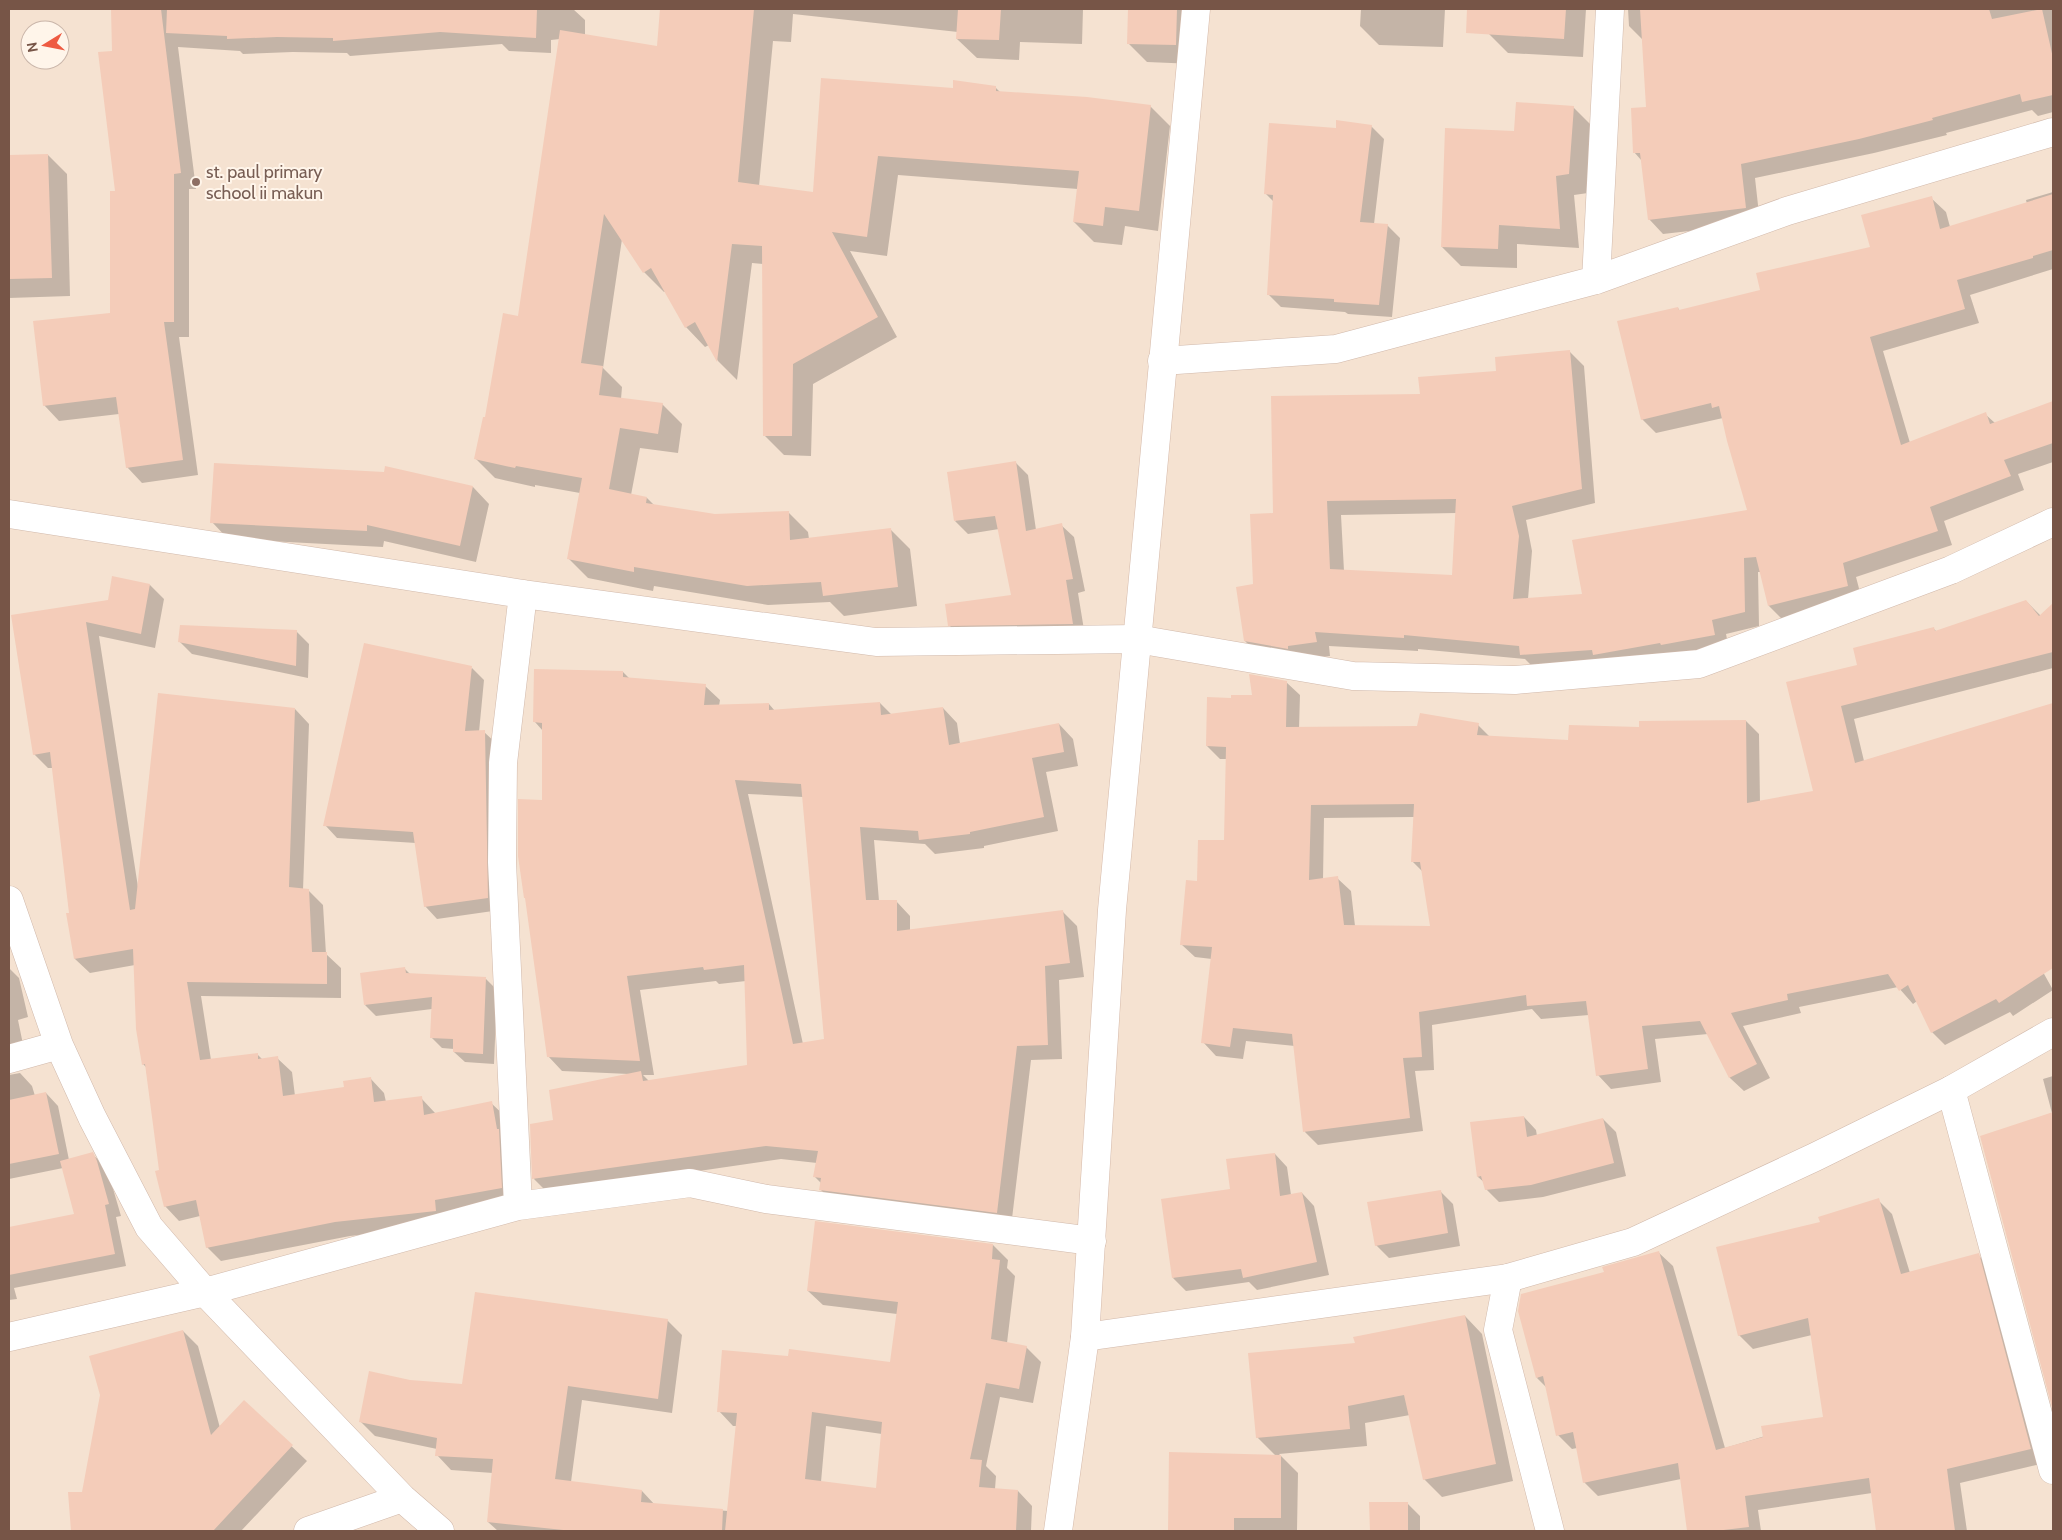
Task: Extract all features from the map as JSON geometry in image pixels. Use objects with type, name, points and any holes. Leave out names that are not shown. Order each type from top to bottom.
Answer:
[{"type":"street","points":[[1058,1531],[1085,1337],[1112,910],[1196,9]]},
{"type":"street","points":[[1596,280],[1610,9]]},
{"type":"street","points":[[1162,361],[1336,349],[1596,280],[1787,211],[2053,132]]},
{"type":"street","points":[[9,514],[523,594],[876,642],[1137,639],[1353,676],[1515,680],[1699,664],[1951,570],[2053,522]]},
{"type":"street","points":[[518,1206],[502,862],[503,763],[523,594]]},
{"type":"street","points":[[9,900],[60,1045],[92,1118],[149,1227],[205,1292],[402,1498],[440,1531]]},
{"type":"street","points":[[1085,1337],[1508,1278],[1633,1242],[1815,1158],[1951,1090],[2053,1032]]},
{"type":"street","points":[[9,1059],[60,1045]]},
{"type":"street","points":[[1951,1090],[2053,1470]]},
{"type":"street","points":[[9,1337],[205,1292],[518,1206],[690,1183],[766,1199],[1092,1241]]},
{"type":"street","points":[[1508,1278],[1498,1330],[1550,1531]]},
{"type":"street","points":[[308,1531],[402,1498]]},
{"type":"shaded area","points":[[9,9],[2053,9],[2053,1531],[9,1531]]},
{"type":"building","points":[[111,9],[161,9],[181,173],[174,174],[174,322],[164,322],[183,460],[126,468],[116,397],[43,406],[33,321],[110,313],[110,191],[115,191],[98,52],[112,51]]},
{"type":"building","points":[[167,9],[537,9],[536,38],[440,32],[333,41],[333,38],[277,37],[227,39],[227,36],[166,33]]},
{"type":"building","points":[[660,9],[754,9],[738,182],[813,192],[821,78],[953,88],[953,80],[996,86],[996,91],[1087,97],[1151,105],[1139,211],[1105,207],[1103,226],[1073,222],[1079,171],[878,156],[867,237],[832,232],[878,317],[793,364],[792,436],[763,436],[762,246],[732,244],[717,362],[695,322],[685,328],[651,268],[643,273],[604,214],[581,363],[603,366],[599,395],[663,403],[658,434],[620,428],[609,489],[647,497],[646,503],[715,514],[789,511],[790,540],[891,528],[898,587],[823,596],[821,582],[747,586],[634,567],[634,572],[567,559],[582,478],[516,466],[515,468],[474,459],[483,417],[485,417],[503,313],[518,316],[560,30],[657,46]]},
{"type":"building","points":[[958,9],[1001,9],[999,40],[956,39]]},
{"type":"building","points":[[1128,9],[1177,9],[1176,45],[1127,44]]},
{"type":"building","points":[[1467,9],[1566,9],[1564,39],[1466,33]]},
{"type":"building","points":[[1640,9],[1989,9],[1992,19],[2042,9],[2053,58],[2053,95],[2022,102],[2020,94],[1932,118],[1933,120],[1859,139],[1741,164],[1746,208],[1648,220],[1640,153],[1633,153],[1631,108],[1646,107]]},
{"type":"building","points":[[1516,102],[1574,106],[1569,174],[1556,176],[1560,229],[1499,225],[1498,249],[1441,247],[1445,128],[1514,131]]},
{"type":"building","points":[[1336,120],[1372,125],[1360,222],[1388,224],[1379,305],[1334,302],[1334,299],[1267,295],[1273,195],[1264,194],[1269,123],[1336,128]]},
{"type":"building","points":[[48,154],[52,278],[9,279],[9,155]]},
{"type":"building","points":[[2053,194],[2053,250],[2033,256],[2033,258],[1957,280],[1965,309],[1870,337],[1901,445],[1986,412],[1990,424],[2053,401],[2053,443],[2004,460],[2011,476],[1930,507],[1938,531],[1843,563],[1848,586],[1768,606],[1756,557],[1744,558],[1745,612],[1712,620],[1715,635],[1593,655],[1592,650],[1520,655],[1519,646],[1404,635],[1404,638],[1315,632],[1317,642],[1288,646],[1288,649],[1244,641],[1236,587],[1253,584],[1250,514],[1273,513],[1271,396],[1420,394],[1418,377],[1496,371],[1495,357],[1570,350],[1582,489],[1512,506],[1519,536],[1513,599],[1582,594],[1572,540],[1747,510],[1719,406],[1712,408],[1711,403],[1641,420],[1617,321],[1678,307],[1679,310],[1760,290],[1756,273],[1870,247],[1861,215],[1932,196],[1940,229]],"holes":[[[1456,499],[1452,575],[1330,569],[1327,501]]]},
{"type":"building","points":[[1016,461],[1026,531],[1062,523],[1073,579],[1066,580],[1073,624],[948,626],[945,604],[1011,595],[995,516],[954,521],[947,472]]},
{"type":"building","points":[[214,463],[384,472],[385,466],[473,486],[460,546],[367,525],[367,531],[210,523]]},
{"type":"building","points":[[112,576],[150,584],[141,634],[86,622],[130,910],[135,909],[158,693],[295,708],[289,887],[309,889],[312,952],[327,952],[327,984],[187,982],[200,1060],[258,1053],[258,1059],[278,1056],[283,1096],[344,1087],[343,1081],[371,1077],[374,1102],[422,1096],[424,1115],[492,1101],[497,1129],[499,1129],[502,1188],[435,1200],[436,1211],[335,1222],[206,1248],[196,1200],[164,1207],[155,1171],[159,1170],[145,1064],[142,1065],[136,1029],[133,949],[74,959],[66,913],[69,913],[50,752],[33,755],[11,615],[108,600]]},
{"type":"building","points":[[2026,600],[2039,616],[2053,603],[2053,652],[1841,706],[1855,763],[2053,703],[2053,968],[1999,1003],[1996,999],[1931,1033],[1908,985],[1899,991],[1888,974],[1787,994],[1788,1000],[1731,1013],[1757,1064],[1729,1078],[1700,1021],[1642,1026],[1648,1069],[1596,1076],[1586,1001],[1527,1006],[1526,995],[1419,1012],[1422,1057],[1403,1058],[1410,1118],[1303,1132],[1292,1034],[1233,1028],[1230,1047],[1201,1043],[1212,947],[1180,945],[1186,880],[1197,881],[1198,840],[1224,840],[1226,747],[1206,746],[1207,697],[1231,698],[1231,695],[1252,695],[1249,674],[1287,681],[1286,727],[1417,726],[1420,713],[1479,723],[1477,735],[1568,740],[1569,725],[1639,727],[1639,721],[1746,720],[1747,803],[1813,791],[1786,682],[1857,665],[1853,648],[1934,627],[1935,631]],"holes":[[[1414,804],[1411,862],[1420,862],[1430,926],[1344,925],[1338,876],[1309,880],[1311,805]]]},
{"type":"building","points":[[180,625],[297,630],[296,666],[178,642]]},
{"type":"building","points":[[364,643],[472,666],[465,731],[485,730],[488,898],[424,907],[413,832],[323,826]]},
{"type":"building","points":[[534,669],[623,671],[623,677],[706,684],[704,705],[769,703],[769,710],[880,702],[881,715],[943,707],[949,745],[1059,723],[1064,752],[1032,758],[1044,817],[970,832],[970,834],[919,840],[918,831],[860,827],[866,900],[897,900],[897,931],[1063,910],[1070,963],[1045,966],[1048,1045],[1017,1046],[997,1213],[819,1190],[821,1178],[813,1177],[818,1151],[766,1146],[532,1179],[530,1124],[553,1120],[549,1090],[641,1071],[643,1081],[747,1065],[744,965],[704,970],[703,967],[627,976],[640,1061],[547,1057],[518,856],[518,799],[542,800],[542,723],[533,722]],"holes":[[[735,780],[801,784],[824,1039],[793,1044]]]},
{"type":"building","points":[[405,967],[406,973],[486,977],[483,1054],[453,1052],[453,1039],[430,1038],[432,997],[364,1005],[360,973]]},
{"type":"building","points":[[46,1092],[59,1154],[9,1164],[9,1100]]},
{"type":"building","points":[[2053,1112],[2053,1411],[1980,1136]]},
{"type":"building","points":[[1524,1116],[1527,1137],[1603,1118],[1614,1163],[1531,1185],[1485,1190],[1481,1176],[1477,1177],[1470,1122]]},
{"type":"building","points":[[93,1152],[109,1204],[105,1205],[115,1254],[9,1275],[9,1227],[74,1214],[60,1161]]},
{"type":"building","points":[[1275,1153],[1280,1196],[1302,1192],[1317,1262],[1243,1278],[1241,1269],[1172,1278],[1161,1199],[1230,1189],[1226,1159]]},
{"type":"building","points":[[1441,1190],[1448,1233],[1375,1246],[1367,1202]]},
{"type":"building","points":[[1879,1198],[1901,1274],[1979,1253],[2031,1449],[1947,1469],[1955,1531],[1876,1531],[1869,1478],[1745,1496],[1749,1527],[1715,1531],[1687,1531],[1678,1463],[1583,1483],[1573,1432],[1556,1436],[1543,1376],[1536,1378],[1518,1311],[1521,1294],[1604,1272],[1602,1267],[1659,1251],[1716,1450],[1763,1437],[1761,1426],[1823,1417],[1808,1318],[1738,1336],[1716,1247],[1820,1222],[1818,1217]]},
{"type":"building","points":[[815,1221],[993,1244],[992,1259],[1000,1260],[991,1339],[1027,1346],[1019,1389],[986,1383],[970,1459],[982,1460],[979,1487],[1018,1490],[1016,1531],[725,1531],[737,1413],[717,1412],[722,1350],[788,1356],[789,1349],[890,1362],[898,1302],[807,1291]],"holes":[[[812,1412],[882,1422],[876,1488],[805,1479]]]},
{"type":"building","points":[[475,1292],[668,1319],[658,1399],[568,1386],[555,1479],[642,1490],[641,1502],[723,1509],[722,1531],[573,1531],[487,1522],[493,1459],[435,1456],[437,1438],[359,1422],[369,1371],[410,1380],[462,1384]]},
{"type":"building","points":[[1465,1315],[1496,1464],[1423,1480],[1404,1395],[1348,1406],[1350,1429],[1256,1438],[1248,1353],[1355,1343],[1353,1337]]},
{"type":"building","points":[[183,1330],[211,1435],[244,1400],[293,1445],[213,1531],[71,1531],[68,1492],[82,1492],[100,1395],[89,1356]]},
{"type":"building","points":[[1169,1452],[1281,1455],[1281,1518],[1234,1518],[1234,1531],[1168,1531]]},
{"type":"building","points":[[1369,1502],[1408,1502],[1408,1531],[1370,1531]]},
{"type":"place","name":"st. paul primary school ii makun","points":[[196,182]]}]
